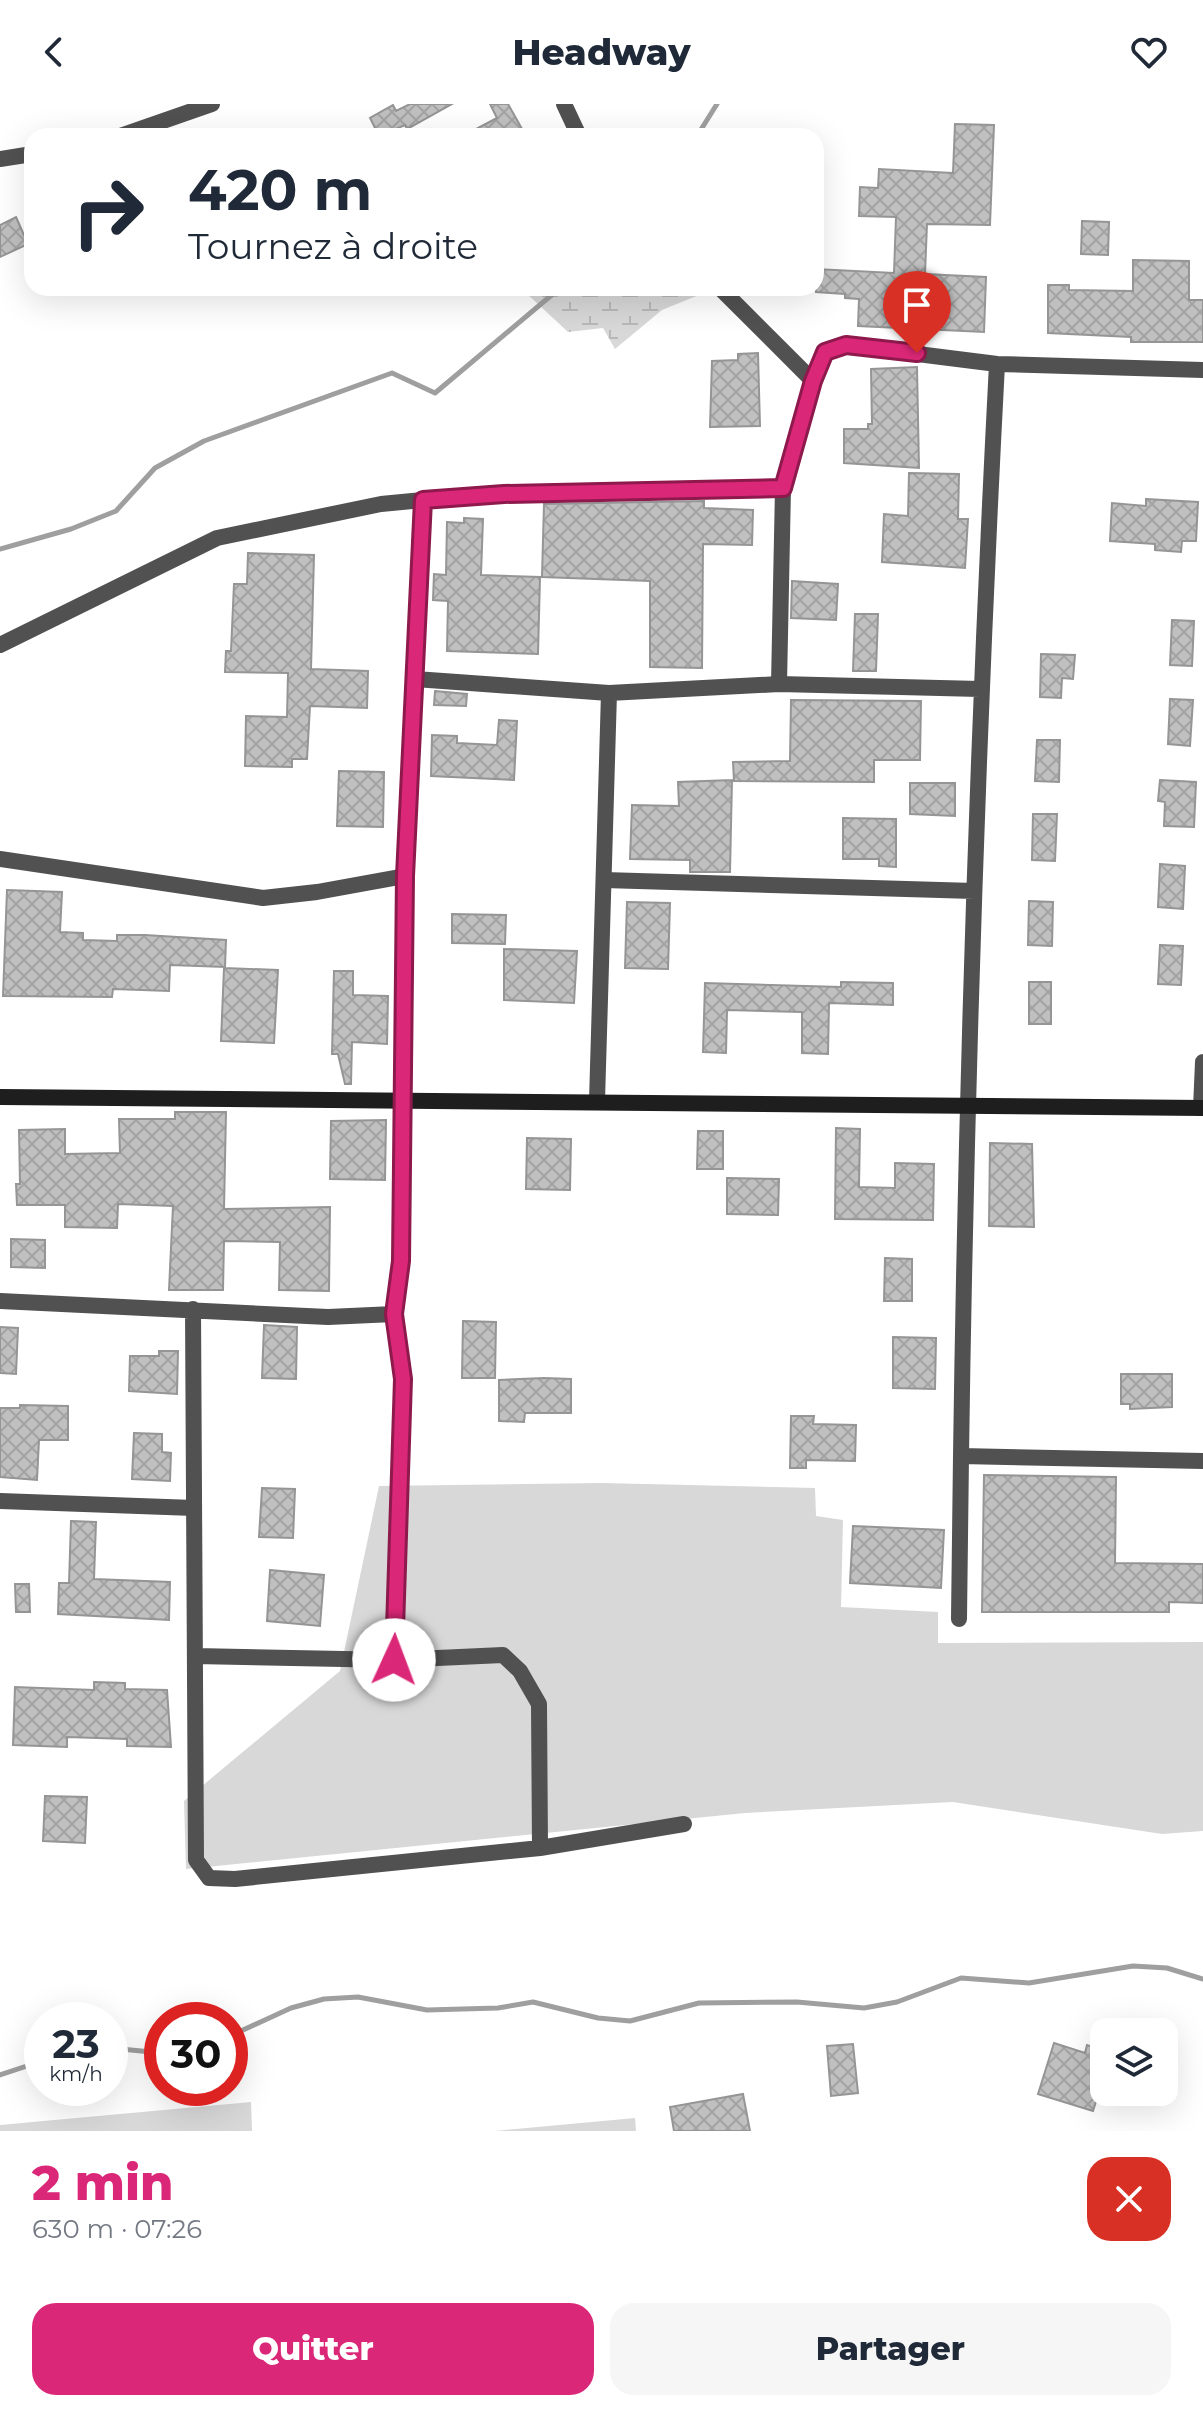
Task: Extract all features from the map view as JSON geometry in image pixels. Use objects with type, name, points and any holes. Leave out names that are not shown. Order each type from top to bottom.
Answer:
[{"type":"street","points":[[143,128],[212,104]]},
{"type":"street","points":[[564,104],[575,128]]},
{"type":"street","points":[[0,159],[24,155]]},
{"type":"street","points":[[728,296],[813,381]]},
{"type":"street","points":[[779,684],[783,488],[813,381],[825,352],[846,345],[997,364],[1203,370]]},
{"type":"street","points":[[959,1619],[966,1107],[980,689],[997,364]]},
{"type":"street","points":[[0,645],[217,538],[381,504],[504,494],[783,488]]},
{"type":"street","points":[[394,1660],[403,1379],[394,1314],[401,1261],[405,876],[423,500]]},
{"type":"street","points":[[415,679],[609,693],[779,684],[980,689]]},
{"type":"street","points":[[597,1101],[609,693]]},
{"type":"street","points":[[0,859],[263,898],[405,876]]},
{"type":"street","points":[[604,880],[974,891]]},
{"type":"street","points":[[0,1097],[1202,1108],[1203,1062]]},
{"type":"street","points":[[0,1301],[328,1317],[394,1314]]},
{"type":"street","points":[[193,1309],[196,1860],[209,1878],[235,1879],[540,1848],[684,1824]]},
{"type":"street","points":[[961,1456],[1203,1461]]},
{"type":"street","points":[[0,1501],[194,1508]]},
{"type":"street","points":[[195,1656],[394,1660],[503,1655],[520,1671],[539,1704],[540,1848]]},
{"type":"green space","points":[[529,296],[696,296],[662,310],[615,349],[603,328],[568,332]]},
{"type":"green space","points":[[602,1483],[815,1488],[816,1516],[843,1520],[841,1607],[938,1612],[938,1643],[1203,1642],[1203,1831],[1162,1834],[953,1802],[745,1813],[186,1869],[184,1801],[340,1671],[379,1486]]},
{"type":"green space","points":[[251,2102],[252,2131],[0,2131],[0,2125],[207,2106],[248,2106]]},
{"type":"green space","points":[[635,2118],[636,2131],[495,2131]]},
{"type":"building","points":[[410,104],[452,104],[409,128],[405,125],[375,128],[370,118],[393,105],[396,111]]},
{"type":"building","points":[[490,104],[508,104],[522,128],[478,128],[497,118]]},
{"type":"building","points":[[955,124],[994,125],[990,225],[927,224],[925,274],[986,277],[984,332],[858,326],[859,299],[824,293],[824,269],[894,273],[896,217],[859,216],[860,187],[878,188],[879,169],[953,173]]},
{"type":"building","points":[[16,217],[24,235],[24,246],[0,257],[0,225]]},
{"type":"building","points":[[1082,221],[1109,222],[1108,255],[1081,254]]},
{"type":"building","points":[[1133,260],[1189,261],[1189,300],[1203,300],[1203,342],[1131,342],[1131,337],[1048,333],[1048,285],[1069,285],[1069,290],[1133,291]]},
{"type":"building","points":[[758,353],[760,426],[710,427],[712,361],[738,360],[738,354]]},
{"type":"building","points":[[917,367],[919,468],[844,463],[844,429],[868,429],[868,424],[872,424],[871,369]]},
{"type":"building","points":[[909,473],[959,474],[958,519],[968,519],[965,568],[882,562],[884,514],[908,516]]},
{"type":"building","points":[[1146,499],[1198,502],[1196,541],[1182,541],[1181,552],[1155,550],[1155,544],[1110,541],[1112,503],[1146,506]]},
{"type":"building","points":[[704,501],[704,508],[753,510],[752,545],[703,544],[702,668],[650,667],[650,581],[542,577],[544,504]]},
{"type":"building","points":[[464,518],[483,519],[481,575],[540,577],[538,654],[447,651],[448,601],[433,600],[434,574],[446,575],[447,522],[464,523]]},
{"type":"building","points":[[248,553],[314,555],[311,669],[368,671],[367,708],[310,706],[307,759],[292,759],[292,767],[245,766],[246,716],[287,717],[288,673],[225,672],[226,651],[231,651],[234,584],[247,584]]},
{"type":"building","points":[[792,581],[838,584],[836,620],[791,618]]},
{"type":"building","points":[[855,614],[878,614],[876,671],[853,671]]},
{"type":"building","points":[[1172,620],[1194,621],[1192,666],[1170,665]]},
{"type":"building","points":[[1041,654],[1075,655],[1073,679],[1062,678],[1061,698],[1040,697]]},
{"type":"building","points":[[435,691],[467,694],[466,706],[434,705]]},
{"type":"building","points":[[1170,699],[1193,700],[1190,746],[1168,744]]},
{"type":"building","points":[[791,700],[921,701],[920,760],[874,760],[874,782],[734,781],[733,762],[790,761]]},
{"type":"building","points":[[499,720],[517,721],[514,780],[431,776],[432,735],[457,736],[457,743],[497,745]]},
{"type":"building","points":[[1037,740],[1060,740],[1059,782],[1035,781]]},
{"type":"building","points":[[339,771],[384,772],[383,827],[337,826]]},
{"type":"building","points":[[732,780],[730,872],[690,872],[690,860],[630,859],[632,805],[679,806],[678,782]]},
{"type":"building","points":[[1160,780],[1196,782],[1194,827],[1164,826],[1165,802],[1158,801]]},
{"type":"building","points":[[910,783],[955,783],[955,816],[910,814]]},
{"type":"building","points":[[1033,814],[1057,814],[1055,861],[1032,860]]},
{"type":"building","points":[[843,818],[896,819],[896,867],[879,866],[879,859],[843,859]]},
{"type":"building","points":[[1160,864],[1185,866],[1183,909],[1158,907]]},
{"type":"building","points":[[7,890],[62,892],[60,932],[83,933],[83,940],[117,941],[117,935],[145,935],[226,940],[225,967],[170,965],[169,991],[113,989],[112,997],[3,996]]},
{"type":"building","points":[[1029,901],[1053,902],[1052,946],[1028,945]]},
{"type":"building","points":[[627,902],[670,903],[668,969],[625,968]]},
{"type":"building","points":[[452,914],[506,915],[505,944],[452,943]]},
{"type":"building","points":[[1160,945],[1183,946],[1181,985],[1158,984]]},
{"type":"building","points":[[504,949],[577,951],[574,1003],[504,1000]]},
{"type":"building","points":[[224,968],[278,970],[274,1043],[221,1041]]},
{"type":"building","points":[[334,971],[353,971],[353,995],[388,996],[387,1044],[352,1042],[351,1084],[345,1084],[338,1054],[332,1054]]},
{"type":"building","points":[[841,982],[893,983],[893,1005],[829,1003],[828,1054],[802,1053],[802,1012],[727,1010],[726,1053],[703,1052],[705,983],[841,987]]},
{"type":"building","points":[[1029,982],[1051,982],[1051,1024],[1029,1024]]},
{"type":"building","points":[[175,1112],[226,1112],[224,1209],[330,1207],[329,1291],[279,1290],[280,1242],[224,1241],[223,1290],[169,1290],[173,1206],[118,1204],[117,1228],[65,1227],[65,1205],[17,1205],[16,1184],[20,1184],[19,1130],[65,1129],[65,1154],[120,1153],[119,1119],[175,1119]]},
{"type":"building","points":[[386,1120],[385,1180],[330,1179],[331,1121]]},
{"type":"building","points":[[836,1128],[860,1129],[859,1187],[895,1188],[895,1163],[934,1164],[933,1220],[835,1219]]},
{"type":"building","points":[[698,1131],[723,1131],[723,1169],[697,1169]]},
{"type":"building","points":[[527,1138],[571,1139],[570,1190],[526,1189]]},
{"type":"building","points":[[990,1143],[1032,1144],[1034,1227],[989,1226]]},
{"type":"building","points":[[727,1178],[779,1179],[778,1215],[727,1214]]},
{"type":"building","points":[[11,1239],[45,1240],[45,1268],[11,1267]]},
{"type":"building","points":[[885,1258],[912,1259],[912,1301],[884,1301]]},
{"type":"building","points":[[463,1321],[496,1322],[495,1378],[462,1378]]},
{"type":"building","points":[[264,1325],[297,1327],[296,1379],[262,1378]]},
{"type":"building","points":[[0,1327],[18,1328],[16,1374],[0,1373]]},
{"type":"building","points":[[893,1337],[936,1338],[935,1389],[893,1388]]},
{"type":"building","points":[[159,1351],[178,1351],[177,1394],[129,1391],[130,1356],[159,1356]]},
{"type":"building","points":[[1121,1374],[1172,1374],[1172,1407],[1130,1409],[1130,1404],[1121,1404]]},
{"type":"building","points":[[571,1379],[571,1413],[525,1413],[524,1422],[499,1421],[499,1380]]},
{"type":"building","points":[[20,1405],[68,1406],[68,1440],[39,1440],[37,1480],[0,1477],[0,1408],[20,1408]]},
{"type":"building","points":[[791,1416],[814,1416],[813,1424],[856,1425],[855,1461],[806,1460],[806,1468],[790,1468]]},
{"type":"building","points":[[134,1433],[162,1434],[162,1452],[171,1453],[170,1481],[132,1479]]},
{"type":"building","points":[[984,1475],[1116,1477],[1115,1563],[1203,1564],[1203,1603],[1169,1602],[1169,1612],[982,1612]]},
{"type":"building","points":[[262,1488],[295,1489],[293,1538],[259,1537]]},
{"type":"building","points":[[71,1521],[96,1522],[94,1579],[170,1582],[169,1620],[58,1614],[59,1583],[69,1583]]},
{"type":"building","points":[[853,1526],[944,1530],[941,1588],[850,1583]]},
{"type":"building","points":[[270,1570],[324,1575],[320,1626],[267,1621]]},
{"type":"building","points":[[15,1584],[29,1584],[30,1612],[16,1612]]},
{"type":"building","points":[[94,1682],[125,1683],[125,1689],[167,1690],[171,1747],[127,1746],[127,1739],[67,1737],[67,1747],[13,1745],[15,1687],[94,1690]]},
{"type":"building","points":[[45,1796],[87,1797],[85,1843],[43,1841]]},
{"type":"building","points":[[1054,2043],[1085,2053],[1087,2045],[1090,2046],[1090,2106],[1095,2106],[1093,2111],[1038,2094]]},
{"type":"building","points":[[853,2044],[858,2093],[831,2096],[827,2046]]},
{"type":"building","points":[[743,2094],[750,2131],[674,2131],[670,2107]]},
{"type":"waterway","points":[[702,128],[717,104]]},
{"type":"waterway","points":[[0,549],[71,529],[116,511],[155,468],[204,441],[392,373],[435,393],[550,296]]},
{"type":"waterway","points":[[248,2028],[291,2008],[324,1999],[358,1997],[427,2010],[498,2008],[533,2002],[598,2018],[630,2021],[699,2003],[797,2002],[864,2008],[897,2002],[961,1978],[1029,1983],[1133,1966],[1167,1968],[1203,1979]]},
{"type":"waterway","points":[[128,2050],[144,2051]]},
{"type":"waterway","points":[[0,2075],[24,2067]]},
{"type":"route","points":[[394,1660],[403,1379],[394,1314],[401,1261],[405,876],[418,539],[423,500],[504,494],[783,488],[813,381],[825,352],[846,345],[917,353]]}]
